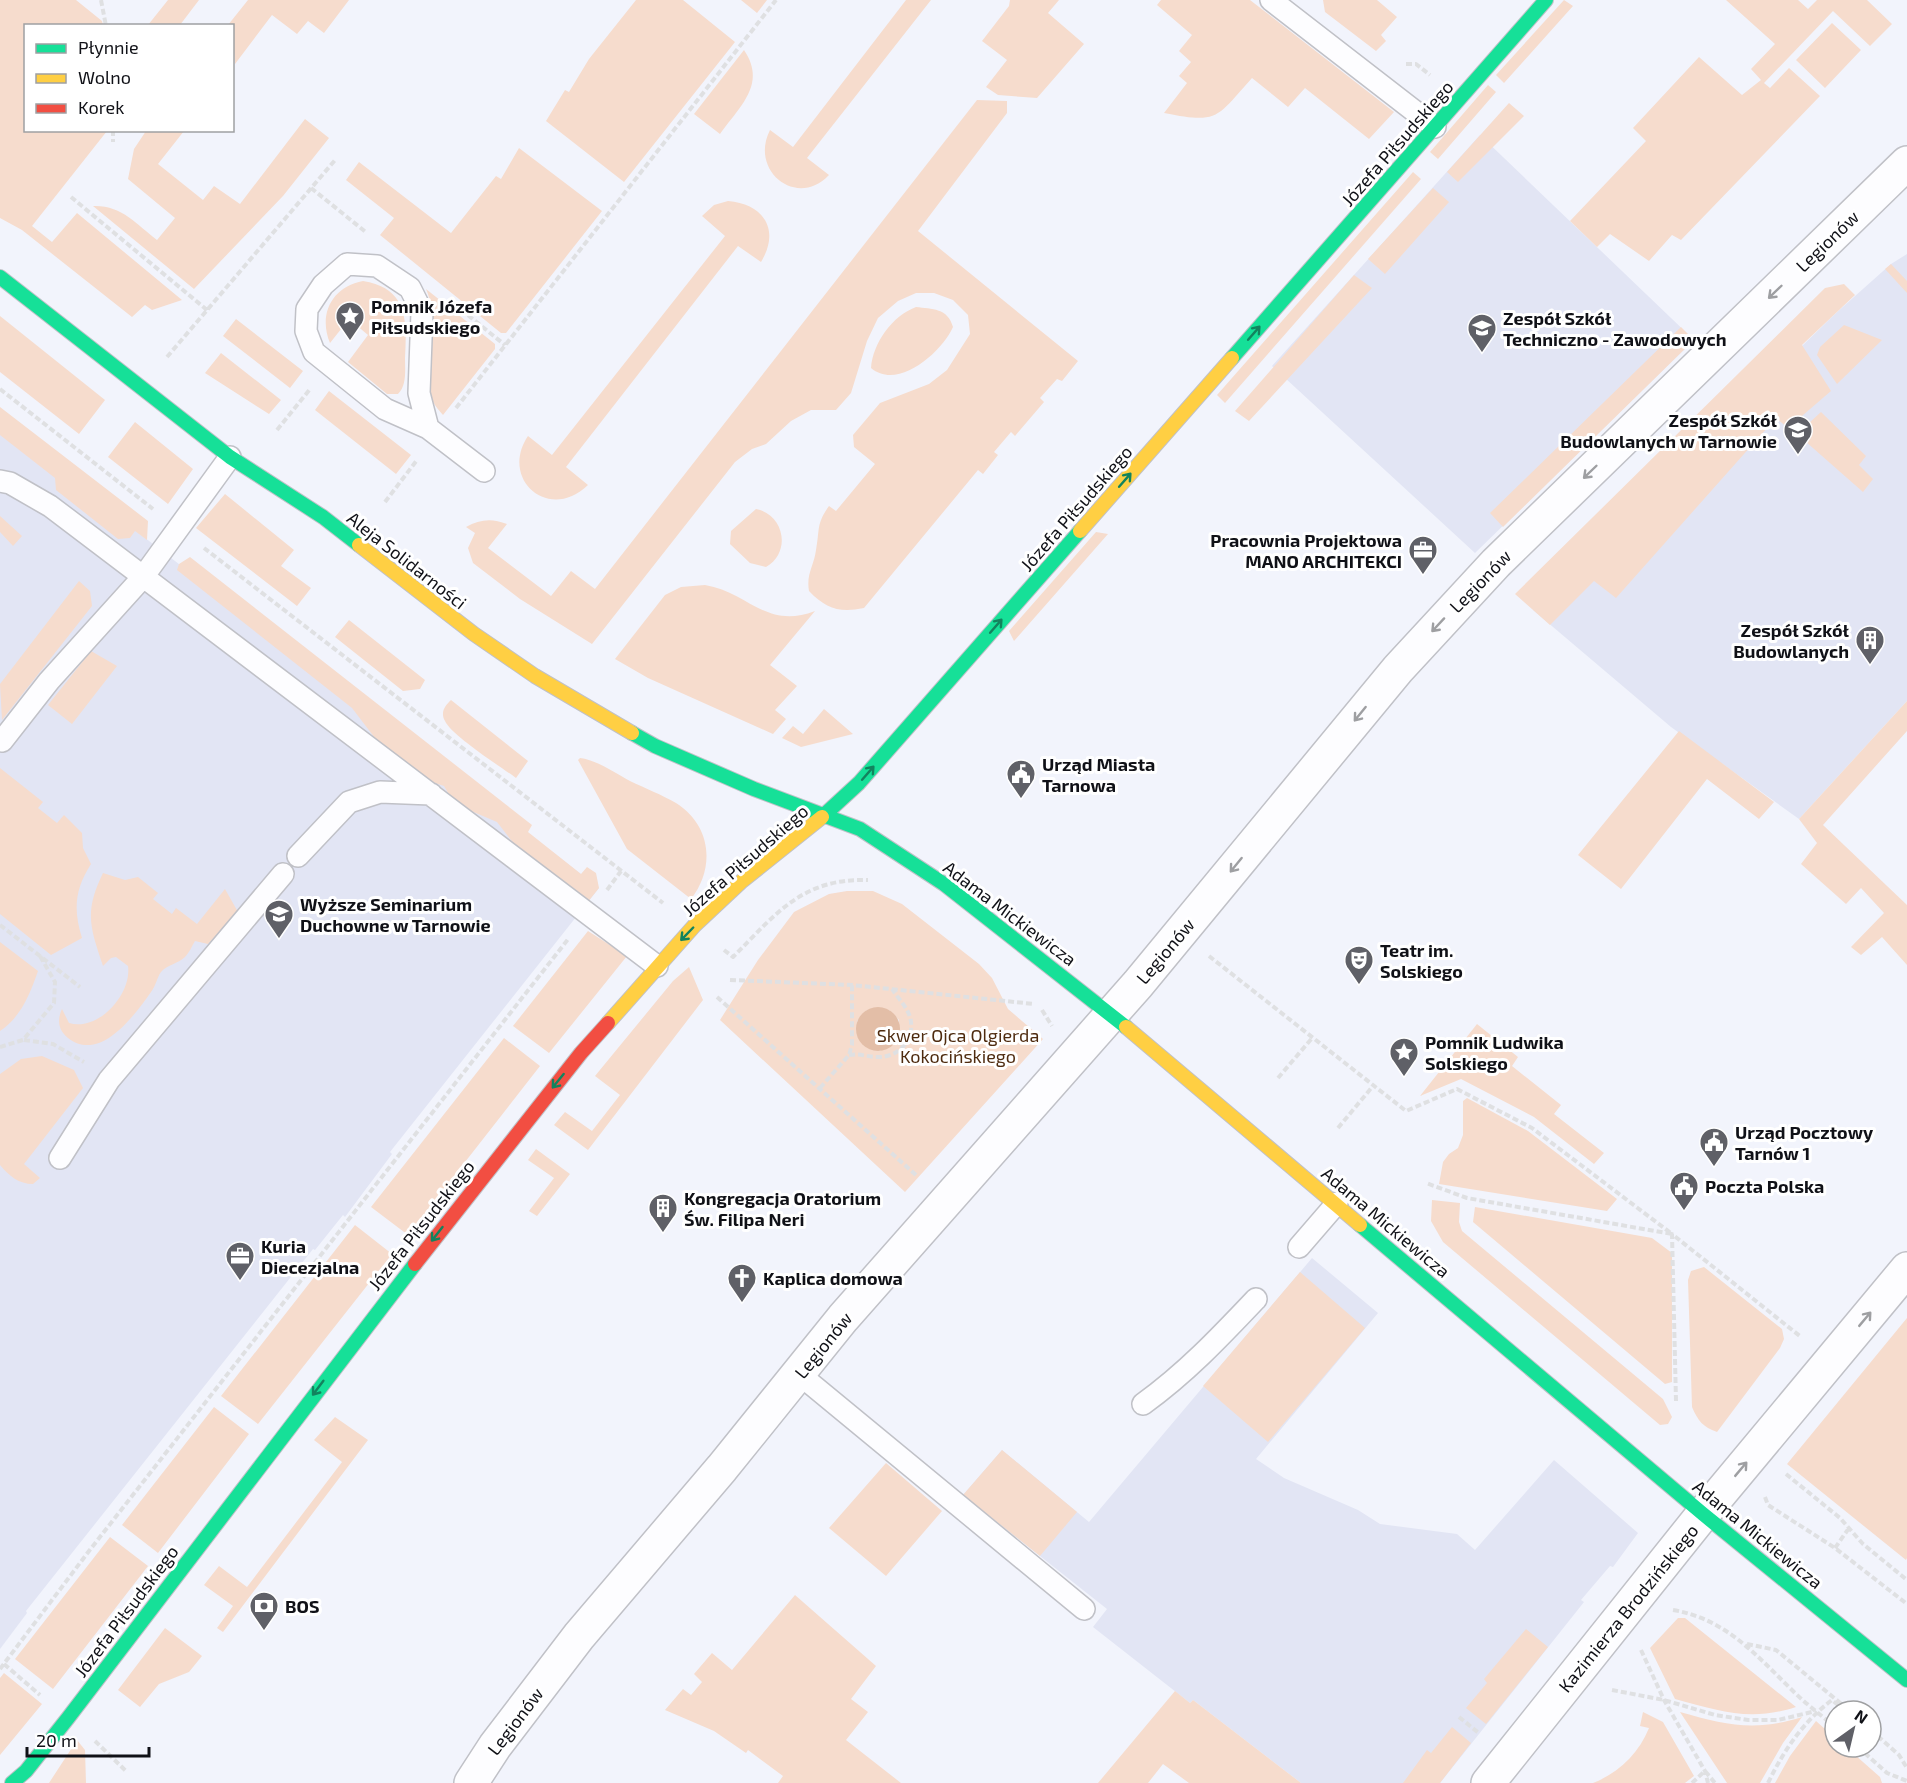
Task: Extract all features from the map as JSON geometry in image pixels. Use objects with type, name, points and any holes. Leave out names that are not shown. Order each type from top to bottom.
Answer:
[{"type":"street","name":"Józefa Piłsudskiego","points":[[12,1783],[26,1771],[61,1727],[503,1149],[581,1053],[657,966],[742,881],[826,813],[859,783],[1546,0]]},
{"type":"street","name":"Legionów","points":[[471,1783],[495,1746],[579,1636],[799,1374],[843,1318],[1138,984],[1398,669],[1496,563],[1907,163]]},
{"type":"street","name":"Aleja Solidarności","points":[[0,277],[230,457],[323,517],[482,640],[599,715],[655,746],[754,789],[826,813]]},
{"type":"street","name":"Adama Mickiewicza","points":[[826,813],[860,829],[907,858],[1111,1014],[1703,1514],[1907,1680]]},
{"type":"street","name":"Kazimierza Brodzińskiego","points":[[1488,1783],[1703,1514],[1907,1269]]},
{"type":"lane","points":[[1270,0],[1435,127]]},
{"type":"lane","points":[[432,431],[419,393],[422,312],[410,288],[377,266],[347,264],[323,285],[307,309],[306,332],[314,352],[386,410],[432,431],[484,471]]},
{"type":"lane","points":[[2,741],[49,681],[143,576],[230,457]]},
{"type":"lane","points":[[0,481],[10,483],[50,506],[657,966]]},
{"type":"lane","points":[[298,856],[349,802],[380,792],[430,794]]},
{"type":"lane","points":[[60,1158],[109,1080],[283,874]]},
{"type":"lane","points":[[1299,1247],[1336,1203]]},
{"type":"lane","points":[[1143,1404],[1174,1382],[1205,1354],[1256,1299]]},
{"type":"lane","points":[[799,1374],[1084,1609]]},
{"type":"path","points":[[101,0],[105,24]]},
{"type":"path","points":[[385,502],[432,431],[776,0]]},
{"type":"path","points":[[113,132],[113,142]]},
{"type":"path","points":[[167,357],[336,159]]},
{"type":"path","points":[[71,197],[207,310]]},
{"type":"path","points":[[0,389],[665,904]]},
{"type":"path","points":[[0,1669],[89,1551],[621,871]]},
{"type":"path","points":[[733,957],[788,902],[816,886],[845,879],[870,880]]},
{"type":"path","points":[[0,925],[80,987]]},
{"type":"path","points":[[1203,952],[1406,1111],[1457,1089],[1532,1128],[1672,1234],[1803,1338]]},
{"type":"path","points":[[23,1040],[54,1003],[55,982],[40,956]]},
{"type":"path","points":[[730,980],[852,985],[1038,1005]]},
{"type":"path","points":[[820,1088],[849,1055],[852,1045],[850,1026],[852,985]]},
{"type":"path","points":[[849,1055],[858,1053],[876,1058],[902,1049],[912,1028],[910,1015],[892,989]]},
{"type":"path","points":[[717,997],[946,1203]]},
{"type":"path","points":[[1029,997],[1038,1005],[1058,1034]]},
{"type":"path","points":[[1278,1078],[1313,1037]]},
{"type":"path","points":[[0,1047],[23,1040],[53,1044],[77,1057],[109,1080]]},
{"type":"path","points":[[1338,1128],[1373,1086]]},
{"type":"path","points":[[1426,1183],[1467,1198],[1672,1234]]},
{"type":"path","points":[[1672,1234],[1676,1401]]},
{"type":"path","points":[[1754,1452],[1777,1467],[1907,1580]]},
{"type":"path","points":[[1764,1495],[1768,1505],[1835,1548],[1907,1604]]},
{"type":"path","points":[[1835,1548],[1849,1528]]},
{"type":"path","points":[[1645,1588],[1665,1608],[1698,1614],[1746,1644],[1823,1716]]},
{"type":"path","points":[[1746,1644],[1776,1650],[1835,1699]]},
{"type":"path","points":[[1638,1645],[1664,1700],[1705,1771],[1715,1783]]},
{"type":"path","points":[[4,1664],[46,1700]]},
{"type":"path","points":[[1611,1690],[1664,1700],[1715,1715],[1748,1720],[1778,1720],[1817,1711]]},
{"type":"path","points":[[1768,1783],[1784,1751],[1823,1707]]},
{"type":"path","points":[[1459,1718],[1484,1737]]},
{"type":"path","points":[[91,1737],[127,1772]]},
{"type":"path","points":[[1883,1741],[1899,1755],[1907,1768]]},
{"type":"path","points":[[1871,1759],[1887,1773],[1907,1781]]},
{"type":"path","points":[[1692,1783],[1705,1771]]},
{"type":"path","points":[[1705,1771],[1708,1783]]},
{"type":"shaded area","name":"Zespół Szkół Techniczno - Zawodowych","points":[[1480,135],[1694,340],[1475,553],[1272,366]]},
{"type":"shaded area","name":"Zespół Szkół Budowlanych w Tarnowie","points":[[1907,254],[1907,701],[1799,819],[1671,727],[1533,610],[1575,566],[1836,313],[1891,264]]},
{"type":"shaded area","name":"Wyższe Seminarium Duchowne w Tarnowie","points":[[0,426],[599,888],[390,1152],[392,1154],[345,1217],[343,1215],[315,1250],[313,1249],[26,1611],[27,1613],[0,1649]]},
{"type":"shaded area","points":[[878,1007],[894,1013],[900,1029],[894,1045],[878,1051],[862,1045],[856,1029],[862,1013]]},
{"type":"shaded area","points":[[1312,1258],[1378,1313],[1256,1459],[1284,1478],[1358,1510],[1380,1524],[1457,1534],[1475,1550],[1554,1460],[1638,1533],[1613,1567],[1610,1566],[1581,1600],[1584,1602],[1440,1783],[1301,1783],[1193,1700],[1190,1703],[1093,1627],[1107,1609],[963,1495],[1002,1450],[1089,1522]]},
{"type":"green space","points":[[0,0],[76,0],[103,24],[24,24],[24,132],[106,132],[32,226],[52,242],[77,213],[182,300],[152,310],[145,305],[132,317],[22,230],[0,218]]},
{"type":"green space","points":[[168,0],[199,0],[181,24],[149,24]]},
{"type":"green space","points":[[248,0],[349,0],[324,33],[308,21],[297,34],[272,15],[235,64],[234,24],[229,24]]},
{"type":"green space","points":[[636,0],[683,0],[735,42],[624,182],[546,121],[565,90],[569,92],[589,59]]},
{"type":"green space","points":[[741,0],[767,0],[757,13]]},
{"type":"green space","points":[[906,0],[931,0],[807,158],[829,175],[816,185],[803,188],[791,187],[780,181],[771,171],[766,159],[765,145],[770,130],[793,147]]},
{"type":"green space","points":[[1010,0],[1059,0],[1048,13],[1084,44],[1037,98],[998,95],[986,87],[1007,60],[982,41],[1009,6]]},
{"type":"green space","points":[[1161,0],[1250,0],[1394,112],[1369,139],[1305,88],[1288,107],[1252,78],[1223,110],[1215,115],[1196,118],[1164,113],[1187,83],[1179,76],[1191,62],[1179,51],[1192,35],[1157,5]]},
{"type":"green space","points":[[1323,0],[1377,0],[1397,17],[1381,35],[1386,41],[1376,51],[1325,12]]},
{"type":"green space","points":[[1564,0],[1573,6],[1504,83],[1496,75]]},
{"type":"green space","points":[[1726,0],[1798,0],[1808,9],[1817,0],[1867,0],[1892,24],[1870,46],[1833,11],[1764,83],[1770,88],[1789,68],[1820,96],[1681,240],[1672,235],[1649,261],[1610,234],[1597,247],[1570,221],[1646,141],[1633,128],[1699,57],[1742,95],[1761,80],[1751,69],[1775,44]]},
{"type":"green space","points":[[1832,23],[1861,50],[1825,88],[1796,60]]},
{"type":"green space","points":[[744,50],[753,74],[752,84],[742,104],[720,134],[694,114]]},
{"type":"green space","points":[[1488,85],[1496,92],[1438,159],[1430,152]]},
{"type":"green space","points":[[977,100],[1007,101],[1007,113],[918,231],[1078,361],[1062,381],[1057,379],[1040,398],[1044,402],[1015,436],[1011,432],[994,452],[998,455],[983,474],[978,470],[864,608],[841,610],[834,608],[821,602],[809,591],[809,575],[815,556],[819,527],[829,506],[836,511],[875,464],[854,447],[853,435],[880,403],[929,384],[947,370],[970,334],[968,315],[953,300],[934,293],[916,293],[898,301],[878,318],[867,341],[851,393],[836,410],[811,410],[791,421],[766,444],[752,449],[735,462],[592,644],[520,599],[473,563],[468,548],[475,533],[466,527],[481,521],[496,521],[507,524],[488,548],[551,596],[571,571],[595,589]]},
{"type":"green space","points":[[1509,103],[1524,116],[1458,182],[1447,172]]},
{"type":"green space","points":[[305,119],[329,138],[283,196],[194,289],[93,206],[120,212],[157,240],[175,218],[128,179],[134,149],[145,132],[183,132],[158,164],[203,200],[214,186],[240,204]]},
{"type":"green space","points":[[519,148],[602,211],[506,333],[501,333],[380,235],[394,218],[346,180],[359,162],[451,233],[496,176],[501,179]]},
{"type":"green space","points":[[1413,172],[1421,179],[1225,403],[1217,395]]},
{"type":"green space","points":[[1433,188],[1449,202],[1385,274],[1368,259]]},
{"type":"green space","points":[[728,201],[751,207],[765,220],[769,229],[769,239],[761,262],[738,246],[566,467],[588,485],[573,496],[558,499],[544,498],[532,491],[524,480],[520,467],[521,452],[528,436],[552,455],[725,236],[702,216],[714,205]]},
{"type":"green space","points":[[1891,264],[1907,281],[1907,293],[1885,269]]},
{"type":"green space","points":[[1354,275],[1372,288],[1249,421],[1235,411]]},
{"type":"green space","points":[[363,281],[389,291],[402,308],[406,331],[405,372],[403,386],[398,394],[387,394],[348,362],[368,335],[349,319],[330,343],[326,322],[330,303],[343,289]]},
{"type":"green space","points":[[1844,284],[1855,295],[1802,345],[1831,391],[1788,428],[1776,418],[1616,598],[1594,581],[1550,625],[1515,594],[1825,288]]},
{"type":"green space","points":[[426,289],[495,344],[495,349],[443,415],[431,395],[430,368],[433,329]]},
{"type":"green space","points":[[916,307],[939,311],[947,316],[953,327],[947,337],[929,357],[906,372],[894,375],[882,374],[871,368],[876,349],[885,332],[899,317]]},
{"type":"green space","points":[[0,316],[105,400],[79,434],[0,372]]},
{"type":"green space","points":[[236,319],[303,371],[290,388],[223,336]]},
{"type":"green space","points":[[1844,325],[1882,340],[1837,384],[1817,355],[1820,347]]},
{"type":"green space","points":[[1681,327],[1694,340],[1503,527],[1490,513]]},
{"type":"green space","points":[[221,353],[281,400],[269,414],[205,373]]},
{"type":"green space","points":[[329,391],[411,455],[396,474],[315,410]]},
{"type":"green space","points":[[0,407],[148,521],[147,540],[135,531],[130,538],[118,539],[56,490],[55,478],[0,435]]},
{"type":"green space","points":[[1821,412],[1866,456],[1859,465],[1873,479],[1863,492],[1797,434]]},
{"type":"green space","points":[[135,422],[193,469],[168,504],[108,457]]},
{"type":"green space","points":[[225,494],[294,550],[281,566],[311,588],[297,606],[196,528]]},
{"type":"green space","points":[[756,509],[766,512],[773,518],[781,534],[782,543],[779,552],[766,567],[750,563],[730,544],[731,531]]},
{"type":"green space","points":[[0,516],[22,536],[13,546],[0,532]]},
{"type":"green space","points":[[1096,532],[1108,534],[1014,641],[1009,631]]},
{"type":"green space","points":[[190,557],[532,825],[528,832],[581,874],[587,867],[596,873],[599,888],[587,903],[570,887],[518,849],[497,822],[464,808],[451,798],[444,786],[429,781],[381,746],[352,708],[177,570],[179,564]]},
{"type":"green space","points":[[79,581],[90,591],[92,606],[2,720],[0,684]]},
{"type":"green space","points":[[705,585],[720,589],[770,613],[798,616],[815,611],[770,665],[797,686],[775,710],[786,719],[773,734],[648,678],[615,659],[665,595],[681,587]]},
{"type":"green space","points":[[349,620],[425,680],[420,689],[403,691],[335,637]]},
{"type":"green space","points":[[91,651],[117,666],[72,724],[48,705]]},
{"type":"green space","points":[[451,700],[528,761],[516,778],[449,727],[443,712]]},
{"type":"green space","points":[[1907,701],[1907,731],[1823,825],[1907,905],[1907,965],[1882,937],[1861,955],[1851,947],[1884,913],[1861,888],[1846,904],[1801,864],[1817,843],[1799,819]]},
{"type":"green space","points":[[824,709],[853,734],[801,747],[782,738],[793,726],[803,734]]},
{"type":"green space","points":[[1679,731],[1774,802],[1759,819],[1707,779],[1621,889],[1578,855]]},
{"type":"green space","points":[[580,758],[599,764],[676,803],[697,823],[703,835],[706,861],[699,887],[691,899],[627,849],[578,760]]},
{"type":"green space","points":[[0,768],[43,802],[38,808],[57,823],[64,815],[82,833],[83,848],[91,864],[82,882],[77,900],[77,918],[82,938],[51,955],[0,914]]},
{"type":"green space","points":[[103,873],[125,880],[138,877],[158,893],[153,899],[172,914],[176,908],[197,924],[225,889],[238,912],[208,944],[195,941],[185,957],[161,972],[153,990],[126,1024],[104,1041],[92,1045],[80,1044],[62,1032],[59,1017],[62,1009],[69,1023],[91,1022],[111,1008],[119,999],[128,977],[128,966],[116,957],[111,958],[103,966],[92,930],[93,898]]},
{"type":"green space","name":"Skwer Ojca Olgierda Kokocińskiego","points":[[873,891],[902,904],[979,964],[992,978],[1008,1009],[1043,1039],[905,1192],[720,1020],[758,960],[794,912],[829,894]],"holes":[[[867,1010],[889,1010],[899,1020],[897,1040],[880,1051],[866,1047],[857,1021]]]},
{"type":"green space","points":[[588,931],[627,956],[549,1053],[513,1026]]},
{"type":"green space","points":[[0,942],[38,971],[19,1012],[0,1031]]},
{"type":"green space","points":[[689,967],[703,1000],[588,1150],[554,1125],[565,1112],[592,1131],[620,1095],[595,1076],[673,981]]},
{"type":"green space","points":[[1477,1024],[1518,1057],[1512,1066],[1561,1105],[1554,1114],[1604,1153],[1594,1164],[1534,1117],[1461,1079],[1420,1096]]},
{"type":"green space","points":[[504,1038],[540,1066],[408,1235],[371,1207]]},
{"type":"green space","points":[[42,1056],[74,1070],[83,1088],[24,1164],[40,1178],[33,1184],[28,1184],[15,1179],[0,1165],[0,1074],[21,1059]]},
{"type":"green space","points":[[1467,1098],[1528,1131],[1617,1199],[1607,1211],[1439,1184],[1443,1162],[1458,1148],[1463,1135],[1463,1101]]},
{"type":"green space","points":[[536,1149],[570,1174],[537,1216],[529,1211],[554,1178],[528,1160]]},
{"type":"green space","points":[[1432,1200],[1460,1203],[1459,1222],[1462,1231],[1663,1399],[1672,1417],[1668,1424],[1660,1425],[1443,1242],[1431,1221]]},
{"type":"green space","points":[[1475,1207],[1652,1238],[1672,1253],[1672,1382],[1665,1384],[1473,1222]]},
{"type":"green space","points":[[355,1225],[392,1254],[258,1424],[221,1396]]},
{"type":"green space","points":[[1704,1267],[1782,1329],[1784,1339],[1780,1348],[1717,1432],[1702,1423],[1692,1407],[1688,1280],[1691,1271]]},
{"type":"green space","points":[[1300,1272],[1365,1328],[1268,1442],[1203,1386]]},
{"type":"green space","points":[[1907,1318],[1907,1558],[1906,1560],[1787,1464]]},
{"type":"green space","points":[[214,1407],[249,1434],[158,1553],[122,1525]]},
{"type":"green space","points":[[335,1417],[368,1440],[223,1632],[217,1628],[233,1606],[204,1585],[219,1566],[247,1587],[342,1462],[314,1440]]},
{"type":"green space","points":[[1002,1450],[1077,1512],[1040,1556],[963,1495]]},
{"type":"green space","points":[[886,1463],[942,1511],[886,1576],[829,1528]]},
{"type":"green space","points":[[110,1537],[148,1566],[53,1689],[15,1659]]},
{"type":"green space","points":[[795,1595],[876,1666],[851,1699],[868,1712],[846,1740],[901,1783],[778,1783],[783,1776],[748,1750],[746,1753],[714,1731],[665,1710],[683,1689],[691,1695],[702,1682],[694,1674],[712,1653],[732,1670]]},
{"type":"green space","points":[[1678,1618],[1685,1618],[1796,1707],[1764,1714],[1749,1714],[1721,1711],[1675,1699],[1650,1648]]},
{"type":"green space","points":[[165,1628],[202,1656],[189,1672],[159,1684],[140,1707],[118,1690]]},
{"type":"green space","points":[[1526,1629],[1548,1647],[1486,1724],[1466,1708],[1487,1683],[1484,1679]]},
{"type":"green space","points":[[4,1673],[42,1704],[0,1755],[0,1678]]},
{"type":"green space","points":[[1175,1691],[1190,1703],[1193,1700],[1301,1783],[1189,1783],[1163,1764],[1148,1783],[1098,1783]]},
{"type":"green space","points":[[1643,1712],[1663,1722],[1694,1776],[1685,1783],[1593,1783],[1620,1768],[1640,1746],[1649,1728],[1640,1726]]},
{"type":"green space","points":[[1680,1712],[1741,1725],[1770,1724],[1802,1717],[1783,1743],[1760,1783],[1727,1783]]},
{"type":"green space","points":[[1816,1721],[1823,1727],[1823,1759],[1860,1759],[1880,1777],[1882,1783],[1775,1783],[1790,1756]]},
{"type":"green space","points":[[1452,1727],[1471,1743],[1440,1783],[1403,1783],[1427,1750],[1431,1753]]},
{"type":"green space","points":[[77,1740],[85,1750],[86,1783],[49,1783]]},
{"type":"traffic: fast","points":[[1232,358],[1546,0]]},
{"type":"traffic: fast","points":[[0,277],[230,457],[323,517],[359,545]]},
{"type":"traffic: fast","points":[[822,817],[859,783],[1080,531]]},
{"type":"traffic: fast","points":[[632,733],[655,746],[754,789],[860,829],[944,884],[1126,1027]]},
{"type":"traffic: fast","points":[[1360,1225],[1703,1514],[1907,1680]]},
{"type":"traffic: fast","points":[[12,1783],[26,1771],[68,1718],[415,1264]]},
{"type":"traffic: slow","points":[[1080,531],[1232,358]]},
{"type":"traffic: slow","points":[[359,545],[474,634],[535,676],[632,733]]},
{"type":"traffic: slow","points":[[608,1023],[694,926],[742,881],[822,817]]},
{"type":"traffic: slow","points":[[1126,1027],[1360,1225]]},
{"type":"traffic: jam","points":[[415,1264],[581,1053],[608,1023]]},
{"type":"place","name":"Pomnik Józefa Piłsudskiego","points":[[350,342]]},
{"type":"place","name":"Zespół Szkół Techniczno - Zawodowych","points":[[1482,354]]},
{"type":"place","name":"Zespół Szkół Budowlanych w Tarnowie","points":[[1798,456]]},
{"type":"place","name":"Pracownia Projektowa MANO ARCHITEKCI","points":[[1423,576]]},
{"type":"place","name":"Zespół Szkół Budowlanych","points":[[1870,666]]},
{"type":"place","name":"Urząd Miasta Tarnowa","points":[[1021,800]]},
{"type":"place","name":"Wyższe Seminarium Duchowne w Tarnowie","points":[[279,940]]},
{"type":"place","name":"Teatr im. Solskiego","points":[[1359,986]]},
{"type":"place","name":"Pomnik Ludwika Solskiego","points":[[1404,1078]]},
{"type":"place","name":"Urząd Pocztowy Tarnów 1","points":[[1714,1168]]},
{"type":"place","name":"Poczta Polska","points":[[1684,1212]]},
{"type":"place","name":"Kongregacja Oratorium Św. Filipa Neri","points":[[663,1234]]},
{"type":"place","name":"Kuria Diecezjalna","points":[[240,1282]]},
{"type":"place","name":"Kaplica domowa","points":[[742,1304]]},
{"type":"place","name":"BOS","points":[[264,1632]]}]
